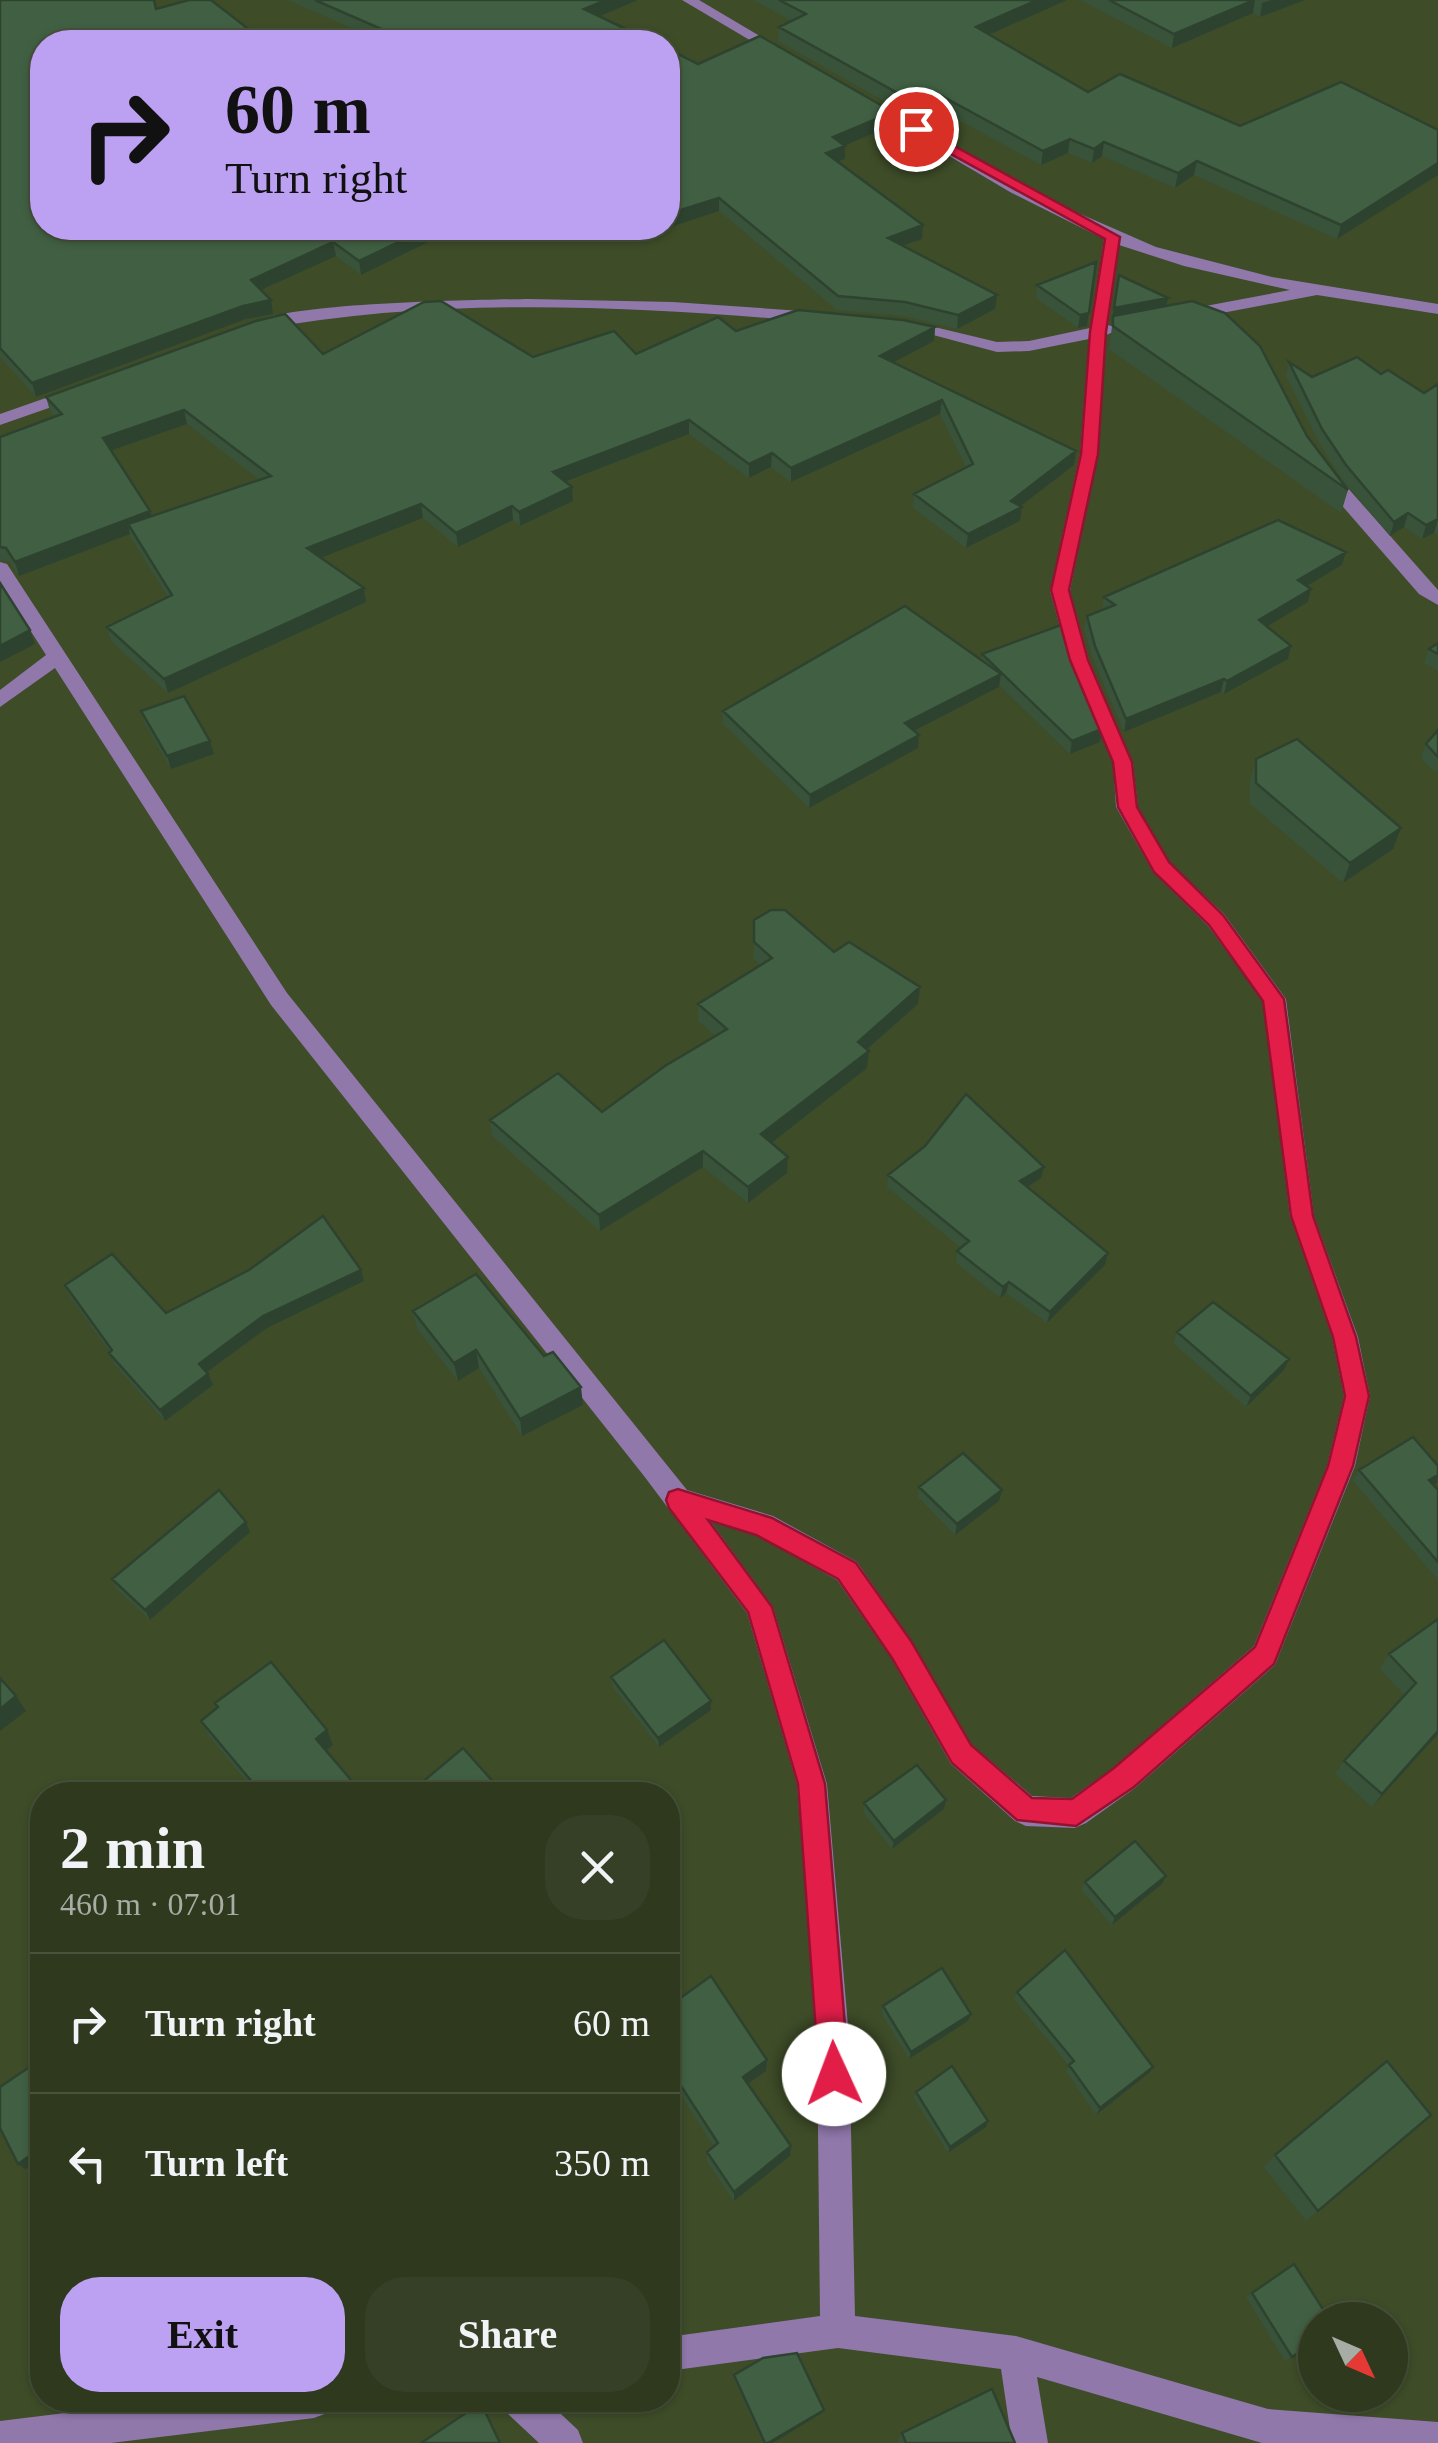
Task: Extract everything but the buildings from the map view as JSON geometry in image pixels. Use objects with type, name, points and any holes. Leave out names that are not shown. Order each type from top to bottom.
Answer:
[{"type":"street","points":[[690,0],[807,68]]},
{"type":"street","points":[[841,87],[1112,237],[1180,259],[1318,290],[1438,309]]},
{"type":"street","points":[[678,1500],[763,1526],[847,1571],[901,1649],[961,1754],[1026,1811],[1076,1813],[1124,1778],[1265,1655],[1341,1466],[1357,1396],[1344,1337],[1302,1216],[1274,999],[1216,920],[1162,867],[1128,807],[1123,762],[1079,660],[1060,590],[1090,454],[1098,332],[1117,277],[1112,237]]},
{"type":"street","points":[[1223,327],[1181,312],[1318,290]]},
{"type":"street","points":[[235,333],[312,314],[498,303],[679,304],[828,318]]},
{"type":"street","points":[[884,323],[997,346],[1029,346],[1136,324]]},
{"type":"street","points":[[0,420],[97,384]]},
{"type":"street","points":[[1316,462],[1426,590],[1438,598]]},
{"type":"street","points":[[0,568],[279,999],[759,1607],[812,1784],[833,2037],[838,2331]]},
{"type":"street","points":[[0,700],[58,656]]},
{"type":"street","points":[[680,2352],[838,2331],[1016,2353],[1268,2427],[1438,2440]]},
{"type":"street","points":[[1016,2353],[1030,2443]]},
{"type":"street","points":[[0,2438],[215,2412]]},
{"type":"street","points":[[533,2412],[565,2443]]},
{"type":"route","points":[[834,2074],[812,1784],[759,1607],[678,1500],[763,1526],[847,1571],[901,1649],[961,1754],[1026,1811],[1076,1813],[1124,1778],[1265,1655],[1341,1466],[1357,1396],[1344,1337],[1302,1216],[1274,999],[1216,920],[1162,867],[1128,807],[1123,762],[1079,660],[1060,590],[1090,454],[1098,332],[1112,237],[916,129]]}]
